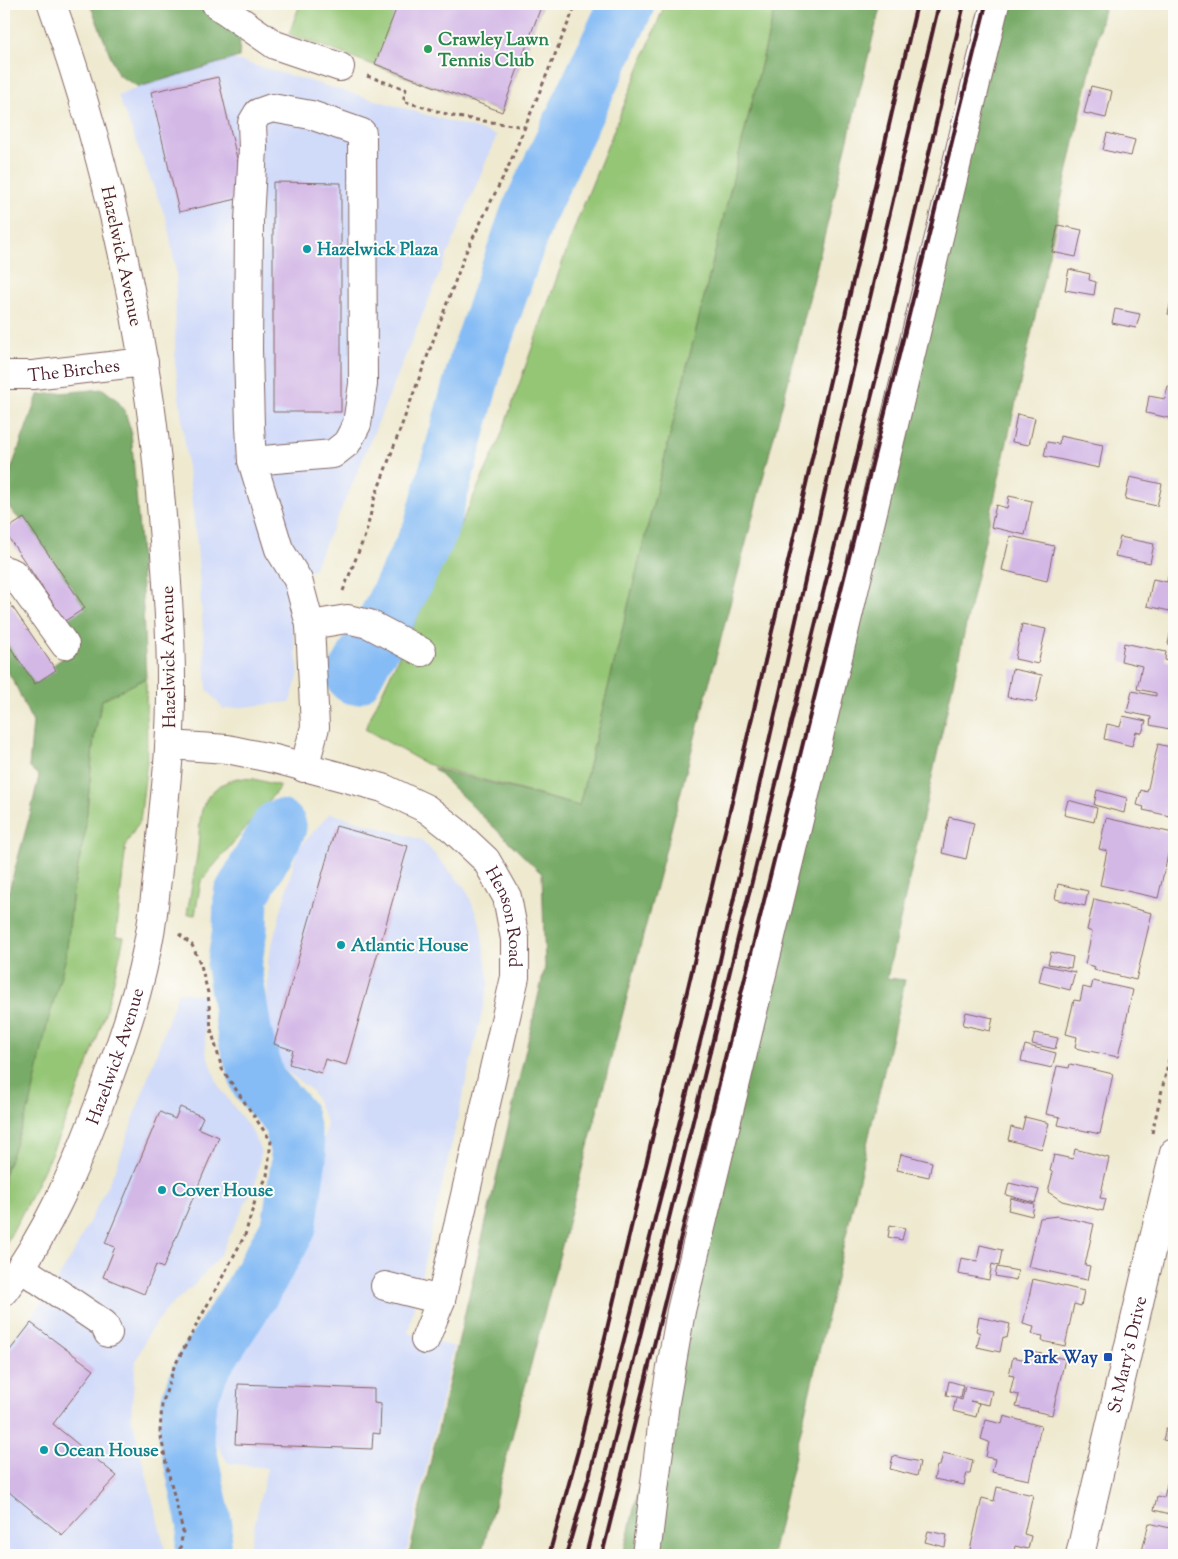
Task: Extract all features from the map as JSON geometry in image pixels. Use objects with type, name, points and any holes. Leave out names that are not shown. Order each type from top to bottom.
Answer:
[{"type":"street","name":"Hazelwick Avenue","points":[[4,1291],[21,1268],[60,1199],[85,1140],[121,1044],[151,928],[170,745],[171,623],[159,482],[144,362],[119,236],[105,178],[70,54],[52,4]]},
{"type":"street","points":[[216,4],[275,44],[340,67]]},
{"type":"street","points":[[646,1555],[665,1402],[683,1302],[995,4]]},
{"type":"street","points":[[252,461],[333,454],[347,443],[357,424],[363,384],[362,134],[311,116],[272,108],[258,113],[252,123],[248,350],[252,461],[279,549],[298,580],[310,625],[315,727],[304,768]]},
{"type":"street","name":"The Birches","points":[[4,375],[33,375],[144,362]]},
{"type":"street","points":[[4,570],[13,573],[64,645]]},
{"type":"street","points":[[310,625],[347,619],[369,624],[422,652]]},
{"type":"street","name":"Henson Road","points":[[170,745],[227,749],[275,759],[383,788],[427,809],[454,830],[486,860],[506,897],[514,938],[515,976],[441,1300],[425,1340]]},
{"type":"street","name":"St Mary's Drive","points":[[1080,1555],[1173,1164]]},
{"type":"street","points":[[21,1268],[104,1324],[108,1332]]},
{"type":"street","points":[[385,1286],[441,1300]]},
{"type":"path","points":[[343,592],[366,533],[374,500],[466,252],[510,163],[576,4]]},
{"type":"path","points":[[340,67],[406,89],[403,101],[457,116],[525,127]]},
{"type":"path","points":[[177,932],[192,945],[201,965],[208,993],[211,1029],[222,1069],[271,1141],[267,1176],[255,1202],[245,1235],[174,1366],[162,1405],[160,1431],[183,1530],[179,1555]]},
{"type":"shaded area","points":[[215,54],[497,135],[350,490],[314,568],[287,590],[299,673],[290,702],[223,709],[207,689],[197,545],[175,362],[176,272],[167,221],[118,96]]},
{"type":"shaded area","points":[[330,813],[422,840],[466,889],[480,923],[489,982],[408,1333],[454,1347],[406,1555],[248,1555],[267,1468],[228,1463],[207,1427],[211,1378],[263,1290],[276,1290],[306,1214],[327,1123],[312,1091],[284,1069],[271,1054],[267,1036],[268,960],[297,850]]},
{"type":"shaded area","points":[[178,992],[203,995],[206,1052],[219,1087],[252,1131],[261,1152],[256,1182],[219,1257],[194,1285],[169,1307],[149,1332],[136,1361],[131,1415],[166,1552],[164,1555],[4,1555],[4,1351],[51,1290],[73,1254],[116,1168]]},
{"type":"green space","points":[[90,4],[242,4],[239,57],[139,87],[118,75]]},
{"type":"green space","name":"Crawley Lawn Tennis Club","points":[[300,4],[542,4],[502,112],[289,34]]},
{"type":"green space","points":[[665,4],[776,4],[579,806],[426,764],[365,729],[498,444],[577,221]]},
{"type":"green space","points":[[776,4],[881,4],[797,348],[481,1555],[409,1555],[545,967],[542,874],[433,768],[579,806]]},
{"type":"green space","points":[[995,4],[1105,4],[887,978],[905,980],[772,1555],[623,1555]]},
{"type":"green space","points":[[103,389],[117,400],[125,412],[131,431],[140,543],[146,678],[102,700],[94,737],[85,832],[73,890],[66,957],[47,1025],[31,1102],[4,1175],[4,908],[39,776],[29,767],[33,722],[13,680],[4,668],[4,634],[33,675],[38,676],[77,648],[62,622],[68,614],[23,521],[16,516],[7,503],[4,489],[38,395]]},
{"type":"green space","points":[[146,678],[147,761],[140,821],[126,844],[116,936],[124,937],[113,986],[95,1044],[60,1134],[4,1247],[4,1175],[66,957],[73,890],[85,832],[94,737],[102,700]]},
{"type":"green space","points":[[237,778],[254,779],[281,786],[201,881],[195,915],[187,914],[197,856],[202,809],[206,799],[213,791]]},
{"type":"building","name":"Crawley Lawn Tennis Club","points":[[398,4],[542,4],[502,112],[375,64]]},
{"type":"building","points":[[218,77],[246,197],[179,212],[151,92]]},
{"type":"building","points":[[1091,86],[1112,91],[1106,118],[1084,113]]},
{"type":"building","points":[[1107,133],[1135,140],[1131,156],[1103,150]]},
{"type":"building","name":"Hazelwick Plaza","points":[[273,182],[341,183],[341,412],[273,412]]},
{"type":"building","points":[[1058,225],[1082,230],[1076,257],[1052,252]]},
{"type":"building","points":[[1069,269],[1090,274],[1089,280],[1096,282],[1094,295],[1065,290]]},
{"type":"building","points":[[1171,301],[1174,301],[1174,316],[1168,314]]},
{"type":"building","points":[[1115,309],[1140,314],[1136,328],[1112,323]]},
{"type":"building","points":[[1168,386],[1174,387],[1174,419],[1146,413],[1149,396],[1165,399]]},
{"type":"building","points":[[1017,414],[1035,418],[1029,445],[1012,442]]},
{"type":"building","points":[[1060,436],[1103,445],[1099,468],[1044,456],[1047,442],[1059,444]]},
{"type":"building","points":[[1130,477],[1162,484],[1157,506],[1125,499]]},
{"type":"building","points":[[1009,496],[1032,501],[1025,535],[991,527],[996,505],[1007,508]]},
{"type":"building","points":[[24,518],[85,608],[65,621],[4,531]]},
{"type":"building","points":[[1010,536],[1054,546],[1047,581],[1002,570]]},
{"type":"building","points":[[1120,537],[1154,544],[1150,563],[1115,556]]},
{"type":"building","points":[[1168,576],[1174,577],[1174,612],[1147,606],[1153,579],[1167,582]]},
{"type":"building","points":[[4,595],[56,670],[35,684],[4,638]]},
{"type":"building","points":[[1174,621],[1174,645],[1168,644]]},
{"type":"building","points":[[1022,624],[1046,629],[1038,664],[1015,659]]},
{"type":"building","points":[[1124,643],[1166,652],[1165,660],[1174,663],[1174,730],[1150,725],[1151,717],[1127,712],[1132,691],[1156,696],[1156,693],[1137,689],[1142,666],[1121,661]]},
{"type":"building","points":[[1012,669],[1042,675],[1036,702],[1007,697]]},
{"type":"building","points":[[1123,716],[1146,721],[1142,733],[1136,732],[1132,746],[1104,739],[1107,724],[1120,727]]},
{"type":"building","points":[[1158,744],[1174,748],[1174,817],[1143,810],[1144,807],[1137,805],[1141,790],[1147,792]]},
{"type":"building","points":[[1097,790],[1127,798],[1124,813],[1094,805]]},
{"type":"building","points":[[1068,800],[1097,808],[1094,822],[1064,815]]},
{"type":"building","points":[[949,817],[974,823],[966,859],[942,853]]},
{"type":"building","points":[[1106,818],[1173,833],[1158,898],[1100,885],[1107,851],[1099,849]]},
{"type":"building","name":"Atlantic House","points":[[336,826],[408,846],[346,1065],[325,1059],[321,1073],[289,1064],[293,1050],[274,1044]]},
{"type":"building","points":[[1058,884],[1088,891],[1085,906],[1055,899]]},
{"type":"building","points":[[1094,899],[1152,913],[1136,980],[1094,970],[1095,967],[1085,964],[1092,932],[1087,930]]},
{"type":"building","points":[[1051,952],[1073,957],[1071,968],[1048,964]]},
{"type":"building","points":[[1043,965],[1075,972],[1070,990],[1039,982]]},
{"type":"building","points":[[1093,981],[1133,990],[1118,1057],[1075,1048],[1077,1037],[1066,1034],[1074,1000],[1080,1001],[1083,987],[1091,989]]},
{"type":"building","points":[[966,1012],[993,1018],[990,1031],[963,1025]]},
{"type":"building","points":[[1035,1033],[1058,1038],[1055,1049],[1032,1044]]},
{"type":"building","points":[[1025,1045],[1056,1053],[1052,1068],[1021,1061]]},
{"type":"building","points":[[1070,1064],[1113,1074],[1100,1134],[1058,1125],[1060,1117],[1046,1114],[1057,1066],[1069,1068]]},
{"type":"building","name":"Cover House","points":[[180,1107],[203,1117],[198,1128],[219,1137],[163,1268],[156,1265],[144,1294],[103,1277],[115,1247],[105,1243],[160,1112],[175,1119]]},
{"type":"building","points":[[1025,1117],[1049,1123],[1042,1149],[1008,1140],[1011,1127],[1022,1130]]},
{"type":"building","points":[[1075,1149],[1109,1158],[1100,1198],[1106,1199],[1103,1211],[1062,1201],[1048,1192],[1053,1172],[1050,1171],[1054,1155],[1073,1159]]},
{"type":"building","points":[[901,1154],[932,1162],[929,1177],[897,1170]]},
{"type":"building","points":[[1009,1183],[1039,1190],[1035,1203],[1006,1195]]},
{"type":"building","points":[[1011,1198],[1034,1204],[1032,1216],[1008,1210]]},
{"type":"building","points":[[1058,1216],[1094,1224],[1085,1265],[1090,1266],[1087,1280],[1028,1267],[1040,1218]]},
{"type":"building","points":[[890,1225],[905,1228],[902,1240],[888,1237]]},
{"type":"building","points":[[980,1245],[1002,1250],[999,1266],[992,1264],[989,1280],[958,1274],[961,1258],[977,1261]]},
{"type":"building","points":[[997,1267],[1018,1271],[1016,1280],[995,1276]]},
{"type":"building","points":[[1033,1279],[1084,1291],[1081,1306],[1074,1304],[1065,1346],[1042,1341],[1043,1336],[1032,1334],[1034,1327],[1023,1324]]},
{"type":"building","points":[[979,1317],[1010,1324],[1007,1338],[1003,1337],[1000,1352],[977,1347],[980,1333],[976,1331]]},
{"type":"building","name":"Ocean House","points":[[31,1323],[94,1370],[53,1424],[117,1476],[62,1535],[4,1488],[4,1358]]},
{"type":"building","points":[[1028,1351],[1065,1359],[1052,1415],[1016,1407],[1019,1395],[1010,1393],[1014,1376],[1009,1375],[1013,1357],[1026,1360]]},
{"type":"building","points":[[949,1381],[963,1385],[961,1398],[946,1395]]},
{"type":"building","points":[[238,1384],[374,1389],[374,1403],[381,1404],[380,1434],[373,1433],[372,1449],[235,1444]]},
{"type":"building","points":[[965,1386],[992,1391],[989,1405],[970,1401],[979,1403],[976,1417],[953,1411],[956,1398],[962,1400]]},
{"type":"building","points":[[1004,1416],[1041,1426],[1029,1480],[992,1472],[995,1459],[986,1457],[989,1442],[981,1439],[986,1420],[1002,1424]]},
{"type":"building","points":[[1173,1422],[1174,1442],[1163,1440],[1166,1428],[1172,1429]]},
{"type":"building","points":[[943,1453],[973,1460],[970,1473],[967,1473],[964,1485],[934,1479]]},
{"type":"building","points":[[893,1456],[920,1462],[917,1476],[890,1469]]},
{"type":"building","points":[[1173,1457],[1174,1515],[1154,1510],[1157,1496],[1164,1498]]},
{"type":"building","points":[[997,1487],[1033,1495],[1024,1534],[1031,1536],[1028,1549],[1015,1546],[1013,1555],[992,1555],[970,1550],[982,1498],[994,1501]]},
{"type":"building","points":[[1149,1523],[1174,1529],[1174,1555],[1141,1555]]},
{"type":"building","points":[[928,1531],[947,1535],[945,1547],[925,1542]]},
{"type":"waterway","points":[[354,677],[375,641],[430,531],[477,360],[527,216],[627,4]]},
{"type":"waterway","points":[[202,1555],[205,1526],[186,1436],[189,1400],[203,1366],[251,1293],[289,1227],[299,1158],[290,1118],[258,1082],[245,1036],[234,967],[240,929],[241,895],[279,827]]},
{"type":"railway","points":[[549,1555],[578,1451],[754,709],[917,4]]},
{"type":"railway","points":[[566,1555],[590,1473],[714,987],[833,455],[939,4]]},
{"type":"railway","points":[[586,1555],[881,358],[964,4]]},
{"type":"railway","points":[[602,1555],[986,4]]},
{"type":"place","name":"Crawley Lawn Tennis Club","points":[[428,49]]},
{"type":"place","name":"Hazelwick Plaza","points":[[307,249]]},
{"type":"place","name":"Atlantic House","points":[[341,945]]},
{"type":"place","name":"Cover House","points":[[162,1190]]},
{"type":"place","name":"Park Way","points":[[1108,1357]]},
{"type":"place","name":"Ocean House","points":[[44,1450]]}]
